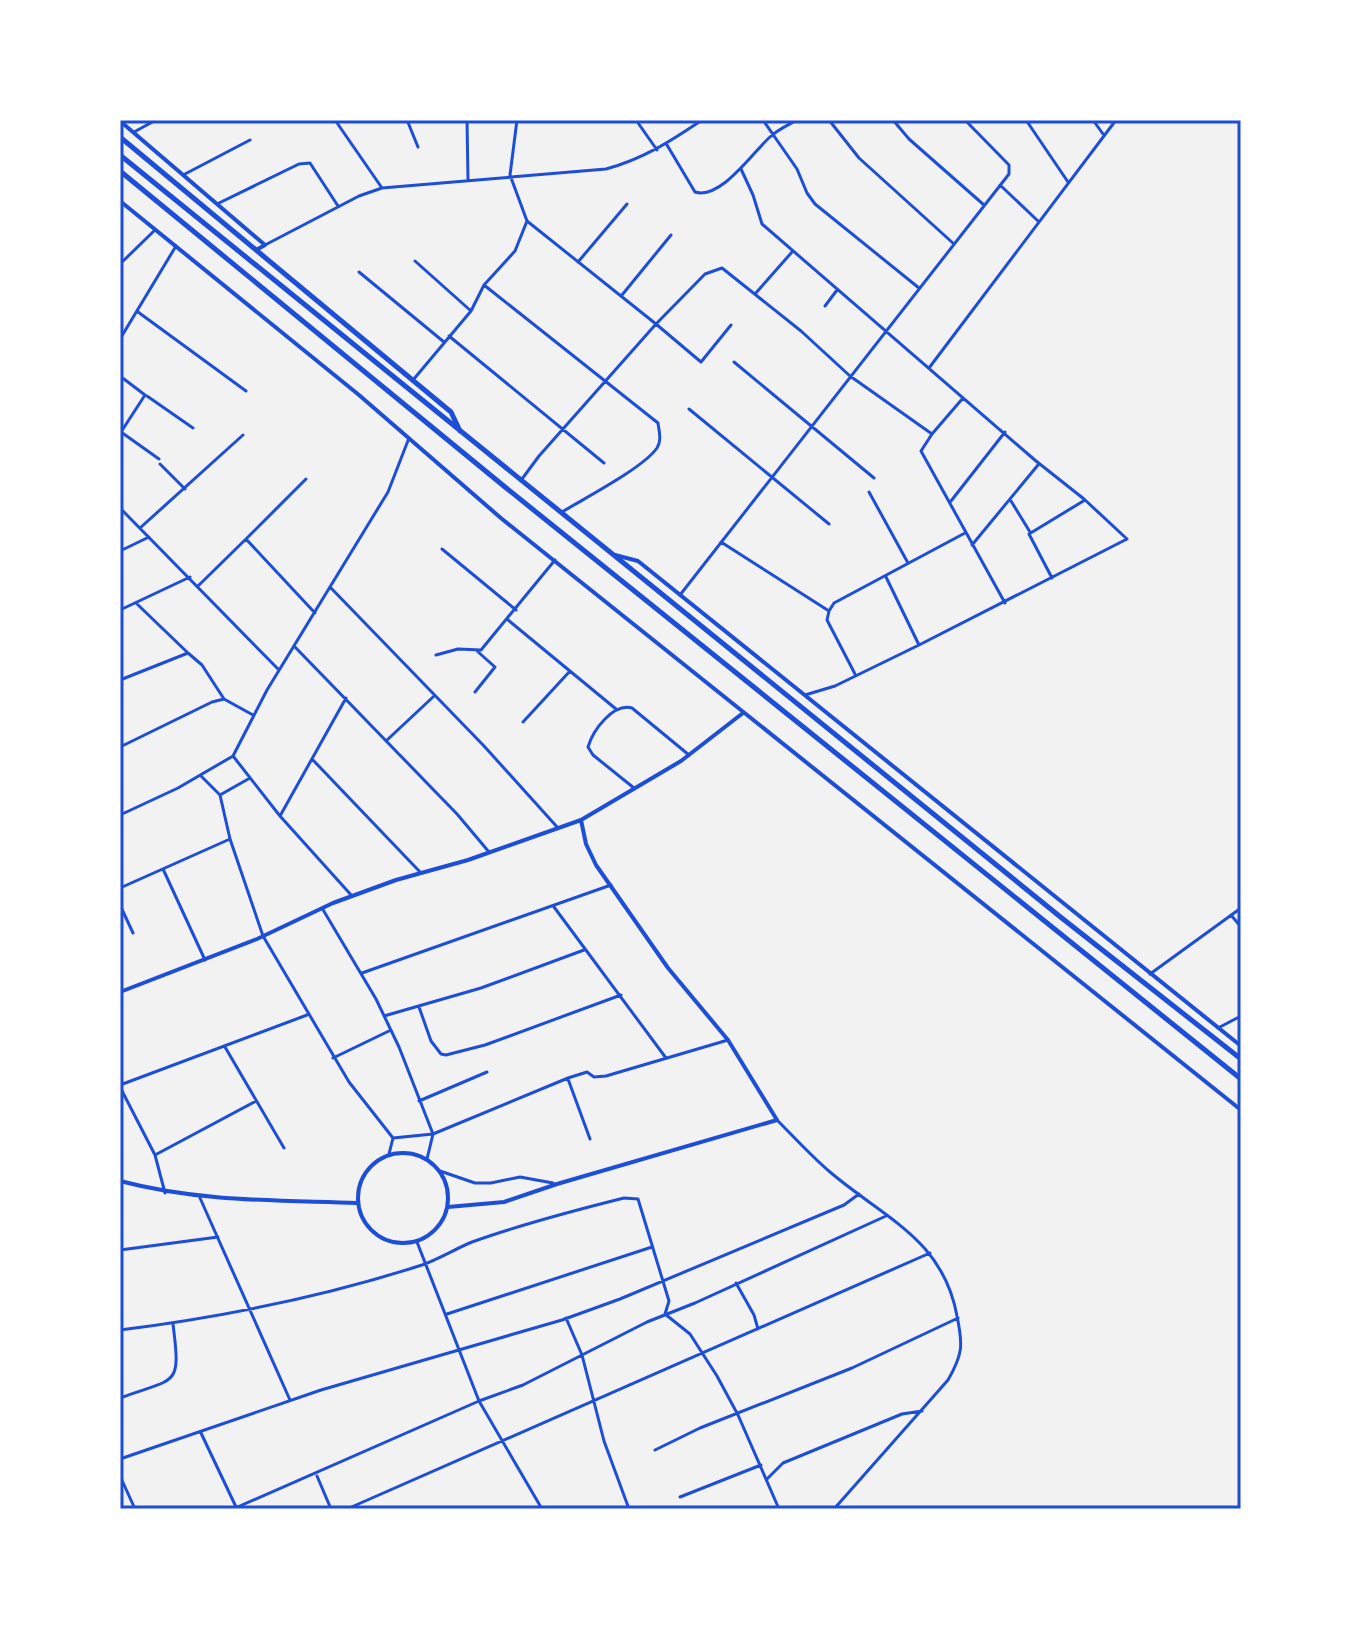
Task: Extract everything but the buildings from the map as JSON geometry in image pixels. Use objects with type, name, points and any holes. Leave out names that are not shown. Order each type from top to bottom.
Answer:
[{"type":"highway","points":[[120,137],[451,412],[463,435]]},
{"type":"highway","points":[[120,155],[1051,910],[1241,1059]]},
{"type":"highway","points":[[120,171],[493,478],[1241,1079]]},
{"type":"street","points":[[134,132],[154,120]]},
{"type":"street","points":[[335,120],[382,188]]},
{"type":"street","points":[[407,120],[418,147]]},
{"type":"street","points":[[467,120],[468,180]]},
{"type":"street","points":[[517,120],[510,175],[527,221],[701,362],[731,325]]},
{"type":"street","points":[[636,120],[657,150]]},
{"type":"street","points":[[255,251],[338,206],[382,188],[606,169],[632,162],[657,150],[702,120]]},
{"type":"street","points":[[763,120],[797,169],[815,204],[919,288]]},
{"type":"street","points":[[667,144],[695,192],[708,192],[741,169],[772,134],[797,120]]},
{"type":"street","points":[[829,120],[859,158],[954,244]]},
{"type":"street","points":[[893,120],[909,139],[984,205]]},
{"type":"street","points":[[680,595],[1009,174],[1009,165],[965,120]]},
{"type":"street","points":[[1026,120],[1068,182]]},
{"type":"street","points":[[1093,120],[1103,134]]},
{"type":"street","points":[[929,368],[1116,120]]},
{"type":"street","points":[[120,121],[265,245]]},
{"type":"street","points":[[185,174],[250,140]]},
{"type":"street","points":[[217,204],[299,164],[310,163],[338,206]]},
{"type":"street","points":[[741,169],[762,224],[1127,539],[835,686],[805,695]]},
{"type":"street","points":[[1000,185],[1038,221]]},
{"type":"street","points":[[120,201],[409,437],[502,519],[1241,1110]]},
{"type":"street","points":[[578,262],[627,204]]},
{"type":"street","points":[[413,380],[471,311],[484,285],[515,251],[527,221]]},
{"type":"street","points":[[120,264],[155,230]]},
{"type":"street","points":[[622,295],[671,235]]},
{"type":"street","points":[[120,339],[176,246]]},
{"type":"street","points":[[755,294],[793,250]]},
{"type":"street","points":[[415,261],[471,311]]},
{"type":"street","points":[[522,479],[656,324],[705,274],[722,268],[850,376],[932,434]]},
{"type":"street","points":[[359,272],[444,342]]},
{"type":"street","points":[[484,285],[658,423],[660,440],[656,449],[631,469],[562,512]]},
{"type":"street","points":[[825,306],[837,290]]},
{"type":"street","points":[[138,312],[246,391]]},
{"type":"street","points":[[449,336],[604,463]]},
{"type":"street","points":[[734,362],[813,424],[874,478]]},
{"type":"street","points":[[120,376],[193,428]]},
{"type":"street","points":[[145,395],[121,432],[159,462],[185,489]]},
{"type":"street","points":[[963,398],[921,451],[1005,603]]},
{"type":"street","points":[[689,409],[829,524]]},
{"type":"street","points":[[951,501],[1005,432]]},
{"type":"street","points":[[140,528],[243,435]]},
{"type":"street","points":[[120,815],[233,756],[279,670],[388,492],[409,437]]},
{"type":"street","points":[[972,545],[1039,463]]},
{"type":"street","points":[[198,586],[306,479]]},
{"type":"street","points":[[869,492],[908,563]]},
{"type":"street","points":[[1010,499],[1052,578]]},
{"type":"street","points":[[1030,532],[1085,500]]},
{"type":"street","points":[[120,508],[279,670]]},
{"type":"street","points":[[856,675],[827,620],[834,603],[965,533]]},
{"type":"street","points":[[120,551],[149,537]]},
{"type":"street","points":[[246,539],[315,613]]},
{"type":"street","points":[[721,542],[829,611]]},
{"type":"street","points":[[442,549],[516,610]]},
{"type":"street","points":[[615,555],[638,561],[1241,1046]]},
{"type":"street","points":[[436,655],[458,649],[477,651],[488,645],[555,560]]},
{"type":"street","points":[[120,610],[190,577]]},
{"type":"street","points":[[886,577],[919,645]]},
{"type":"street","points":[[330,587],[558,828]]},
{"type":"street","points":[[135,603],[202,665],[224,699],[253,715]]},
{"type":"street","points":[[508,620],[616,709]]},
{"type":"street","points":[[295,647],[457,814],[489,852]]},
{"type":"street","points":[[475,692],[495,667],[477,651]]},
{"type":"street","points":[[120,680],[188,653]]},
{"type":"street","points":[[523,722],[570,671]]},
{"type":"street","points":[[386,741],[434,696]]},
{"type":"street","points":[[280,816],[346,698]]},
{"type":"street","points":[[120,747],[224,699]]},
{"type":"street","points":[[634,788],[593,755],[588,747],[591,737],[616,709],[632,708],[689,755]]},
{"type":"street","points":[[120,992],[263,936],[352,896],[581,820],[689,755],[743,713]]},
{"type":"street","points":[[233,756],[280,816],[352,896]]},
{"type":"street","points":[[312,759],[421,873]]},
{"type":"street","points":[[200,775],[220,795],[230,839],[263,936],[333,1058],[393,1138]]},
{"type":"street","points":[[220,795],[250,778]]},
{"type":"street","points":[[581,820],[586,844],[596,865],[668,968],[728,1040],[777,1120],[829,1171],[919,1239],[947,1278],[954,1295],[962,1347],[959,1361],[948,1380],[922,1411],[834,1509]]},
{"type":"street","points":[[120,888],[230,839]]},
{"type":"street","points":[[163,868],[205,960]]},
{"type":"street","points":[[361,973],[611,885]]},
{"type":"street","points":[[120,905],[133,933]]},
{"type":"street","points":[[553,906],[666,1058]]},
{"type":"street","points":[[322,908],[391,1030],[433,1134],[427,1159]]},
{"type":"street","points":[[1150,974],[1241,908]]},
{"type":"street","points":[[1231,915],[1241,927]]},
{"type":"street","points":[[384,1016],[495,983],[584,950]]},
{"type":"street","points":[[419,1007],[431,1041],[441,1054],[446,1055],[485,1045],[621,995]]},
{"type":"street","points":[[165,1193],[155,1155],[120,1086],[307,1015]]},
{"type":"street","points":[[1218,1028],[1241,1016]]},
{"type":"street","points":[[333,1058],[391,1030]]},
{"type":"street","points":[[393,1138],[433,1134],[587,1072],[594,1077],[606,1076],[728,1040]]},
{"type":"street","points":[[225,1047],[284,1148]]},
{"type":"street","points":[[419,1101],[487,1072]]},
{"type":"street","points":[[568,1078],[590,1139]]},
{"type":"street","points":[[155,1155],[256,1101]]},
{"type":"street","points":[[448,1207],[504,1202],[777,1120]]},
{"type":"street","points":[[389,1154],[393,1138]]},
{"type":"street","points":[[409,1152],[427,1159],[440,1171],[448,1187],[448,1207],[443,1221],[432,1234],[417,1242],[401,1244],[385,1240],[371,1231],[357,1203],[361,1178],[373,1163],[389,1154],[409,1152]]},
{"type":"street","points":[[440,1171],[475,1183],[520,1177],[557,1184]]},
{"type":"street","points":[[120,1181],[200,1198],[357,1203]]},
{"type":"street","points":[[120,1459],[290,1400],[566,1318],[663,1283],[844,1205],[859,1194]]},
{"type":"street","points":[[200,1198],[290,1400]]},
{"type":"street","points":[[120,1330],[252,1311],[340,1290],[426,1263],[527,1223],[624,1198],[638,1199],[669,1301],[665,1314]]},
{"type":"street","points":[[200,1432],[235,1509],[479,1401],[523,1385],[665,1314],[886,1216]]},
{"type":"street","points":[[120,1250],[218,1237]]},
{"type":"street","points":[[417,1242],[479,1401],[542,1509]]},
{"type":"street","points":[[447,1314],[652,1247]]},
{"type":"street","points":[[347,1509],[930,1253]]},
{"type":"street","points":[[736,1283],[754,1315],[758,1329]]},
{"type":"street","points":[[665,1314],[690,1334],[702,1353],[738,1415],[779,1509]]},
{"type":"street","points":[[566,1318],[582,1355],[593,1401],[629,1509]]},
{"type":"street","points":[[655,1450],[700,1428],[852,1368],[958,1318]]},
{"type":"street","points":[[120,1398],[169,1380],[177,1372],[173,1324]]},
{"type":"street","points":[[767,1479],[783,1463],[902,1414],[922,1411]]},
{"type":"street","points":[[680,1497],[761,1465]]},
{"type":"street","points":[[316,1474],[331,1509]]},
{"type":"street","points":[[120,1476],[135,1509]]}]
